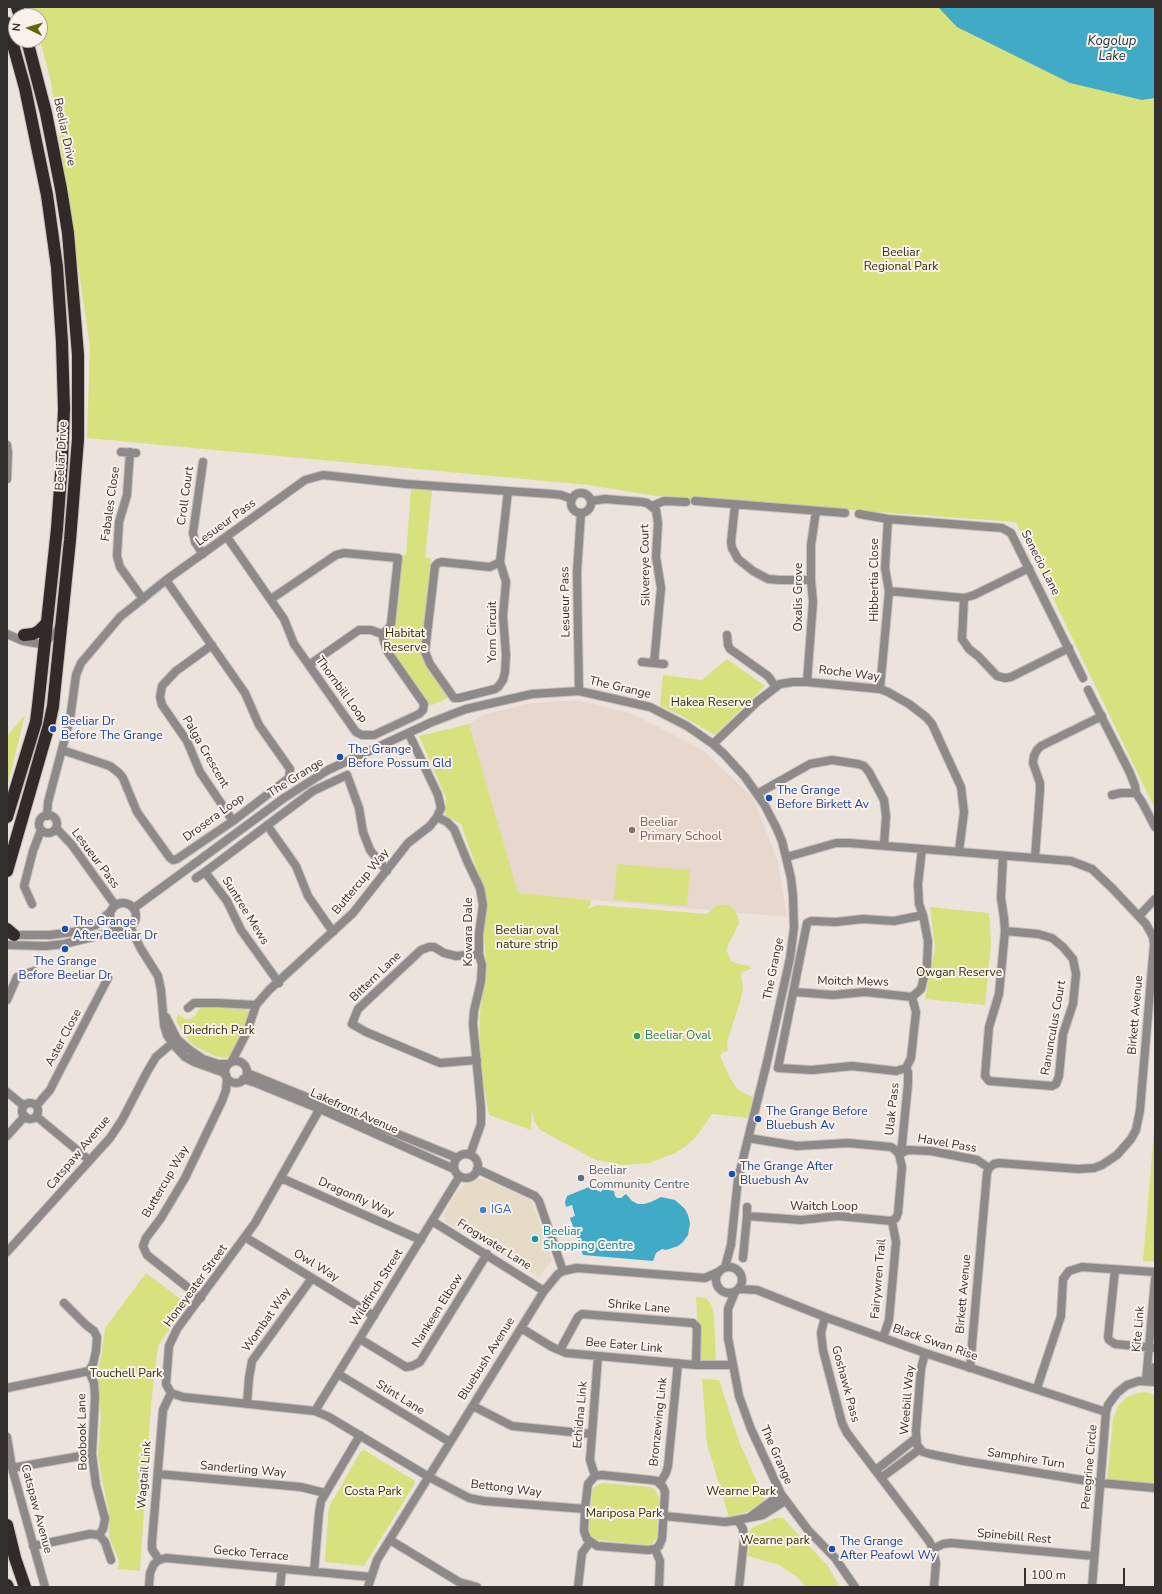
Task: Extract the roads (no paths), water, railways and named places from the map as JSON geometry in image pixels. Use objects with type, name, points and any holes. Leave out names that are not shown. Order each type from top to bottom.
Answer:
[{"type":"highway","name":"Beeliar Drive","points":[[7,23],[25,88],[48,195],[57,267],[64,409],[57,529],[36,722],[7,817]]},
{"type":"highway","name":"Beeliar Drive","points":[[7,871],[49,725],[58,668],[78,438],[78,355],[72,270],[61,189],[46,113],[29,48]]},
{"type":"highway","points":[[24,635],[33,634],[39,631],[47,622]]},
{"type":"highway","points":[[7,1525],[15,1558],[25,1587]]},
{"type":"street","points":[[7,445],[7,478]]},
{"type":"street","name":"Fabales Close","points":[[121,452],[133,453],[127,495],[119,522],[117,556],[120,567],[143,599]]},
{"type":"street","name":"Croll Court","points":[[203,462],[193,533],[195,542],[203,554]]},
{"type":"street","name":"Lesueur Pass","points":[[47,816],[48,802],[70,719],[76,675],[79,667],[114,623],[143,599],[166,580],[305,480],[323,475],[406,484],[561,495],[572,499],[575,495],[585,494],[591,501]]},
{"type":"street","name":"Yorn Circuit","points":[[500,562],[490,567],[442,562],[435,566],[425,652],[430,664],[454,698],[494,689],[498,687],[503,680],[506,655],[503,616],[506,582],[500,562],[508,491]]},
{"type":"street","points":[[572,499],[571,504],[573,509],[576,512],[581,513],[589,510],[591,501]]},
{"type":"street","name":"Silvereye Court","points":[[591,501],[605,499],[642,502],[652,506],[656,510],[658,516],[656,557],[661,588],[654,663]]},
{"type":"street","points":[[652,506],[664,501],[686,502]]},
{"type":"street","points":[[694,501],[845,513]]},
{"type":"street","points":[[735,505],[731,542],[732,548],[738,559],[758,574],[768,579],[811,580]]},
{"type":"street","name":"Oxalis Grove","points":[[807,682],[813,612],[811,545],[816,511]]},
{"type":"street","name":"Lesueur Pass","points":[[579,691],[577,572],[581,513]]},
{"type":"street","name":"Senecio Lane","points":[[859,514],[888,519],[1002,528],[1011,533],[1084,678]]},
{"type":"street","name":"Hibbertia Close","points":[[880,689],[889,591],[886,579],[885,561],[888,519]]},
{"type":"street","name":"Thornbill Loop","points":[[227,537],[284,619],[294,644],[353,729],[362,735],[374,735],[421,713],[424,707],[424,704],[387,651],[382,634]]},
{"type":"street","points":[[271,600],[336,555],[344,553],[398,558],[391,624],[389,628],[382,634],[371,630],[359,630],[309,665]]},
{"type":"street","points":[[889,591],[964,598],[974,595],[1029,568]]},
{"type":"street","name":"Drosera Loop","points":[[62,750],[110,766],[119,773],[126,784],[137,812],[171,859],[177,859],[233,821],[288,778],[290,771],[259,725],[245,693],[166,580]]},
{"type":"street","points":[[964,598],[962,640],[969,649],[978,656],[997,676],[1005,678],[1011,677],[1069,648]]},
{"type":"street","points":[[7,634],[23,641],[41,644],[56,632],[63,618]]},
{"type":"street","points":[[7,634],[42,638],[53,651],[58,668]]},
{"type":"street","points":[[727,635],[730,649],[768,676],[776,687]]},
{"type":"street","name":"Palga Crescent","points":[[212,646],[176,671],[162,686],[160,697],[162,705],[187,741],[200,772],[233,821]]},
{"type":"street","points":[[642,662],[664,664]]},
{"type":"street","name":"Roche Way","points":[[713,744],[758,701],[780,684],[807,682],[880,689],[909,704],[926,717],[932,724],[962,794],[964,812],[959,851]]},
{"type":"street","points":[[1088,690],[1130,772],[1136,793],[1155,827]]},
{"type":"street","name":"The Grange","points":[[134,908],[284,798],[328,770],[432,722],[466,709],[532,694],[579,691],[650,707],[687,726],[713,744],[733,763],[764,804],[776,827],[786,857],[791,878],[793,896],[793,940],[781,1000],[738,1179],[731,1245],[722,1269]]},
{"type":"street","points":[[1035,858],[1040,790],[1040,783],[1033,763],[1036,750],[1041,746],[1102,716]]},
{"type":"street","points":[[408,734],[438,795],[441,808],[437,817]]},
{"type":"street","points":[[757,794],[810,764],[832,760],[864,766],[869,772],[884,800],[886,816],[884,845]]},
{"type":"street","name":"Suntree Mews","points":[[196,878],[313,791],[347,775],[359,808],[363,832],[370,850],[387,871]]},
{"type":"street","points":[[1112,795],[1121,793],[1136,793]]},
{"type":"street","points":[[32,904],[24,886],[33,851],[41,830],[40,821],[41,818],[47,816],[54,819],[56,822],[56,828],[49,833],[41,830]]},
{"type":"street","name":"Buttercup Way","points":[[242,1063],[247,1032],[256,1005],[270,990],[353,913],[408,843],[430,826],[437,817]]},
{"type":"street","name":"Kowara Dale","points":[[437,817],[447,822],[454,829],[480,888],[483,905],[479,934],[482,965],[481,981],[474,1011],[473,1024],[482,1108],[481,1124],[470,1155]]},
{"type":"street","points":[[267,825],[296,866],[308,896],[333,932]]},
{"type":"street","name":"Lesueur Pass","points":[[56,828],[72,845],[115,905]]},
{"type":"street","name":"Birkett Avenue","points":[[786,857],[836,843],[884,845],[1071,861],[1092,869],[1146,924],[1150,931],[1154,944],[1140,1110],[1136,1130],[1131,1139],[1117,1156],[1094,1168],[1078,1170],[999,1163],[994,1164],[990,1168],[987,1174],[970,1368]]},
{"type":"street","points":[[922,848],[918,884],[919,904],[923,915],[928,941],[927,965],[920,989],[912,997],[916,1012],[911,1058],[906,1068],[896,1071],[852,1066],[778,1072],[808,922],[836,922],[863,919],[894,921],[923,915]]},
{"type":"street","points":[[1003,856],[1001,898],[1005,931]]},
{"type":"street","name":"Suntree Mews","points":[[205,872],[228,901],[241,930],[279,983]]},
{"type":"street","points":[[1138,916],[1155,899]]},
{"type":"street","points":[[123,902],[134,908],[136,917],[130,927],[64,944],[46,946],[9,936],[50,935],[72,932],[96,925],[110,913],[115,905],[123,902]]},
{"type":"street","points":[[110,913],[111,921],[120,929]]},
{"type":"street","points":[[130,927],[141,950],[158,976],[163,1011],[175,1041],[185,1057],[194,1062],[222,1072],[226,1077],[234,1082],[243,1078],[246,1067],[242,1063],[218,1064],[203,1059],[175,1041]]},
{"type":"street","name":"Ranunculus Court","points":[[1005,931],[1038,934],[1052,938],[1064,947],[1073,958],[1076,974],[1073,1004],[1063,1034],[1060,1076],[1056,1084],[1048,1087],[989,1081],[986,1078],[985,1074],[989,1027],[999,994],[1005,931]]},
{"type":"street","name":"Bittern Lane","points":[[477,1060],[440,1062],[366,1032],[352,1024],[358,1009],[421,950],[434,947],[444,953],[456,956],[480,954]]},
{"type":"street","points":[[7,1000],[17,977],[34,971]]},
{"type":"street","name":"Aster Close","points":[[37,1105],[52,1085],[108,978]]},
{"type":"street","name":"Moitch Mews","points":[[795,992],[833,995],[865,992],[912,997]]},
{"type":"street","points":[[188,1008],[194,1003],[256,1005]]},
{"type":"street","name":"Buttercup Way","points":[[230,1063],[247,1032]]},
{"type":"street","name":"Catspaw Avenue","points":[[7,1252],[110,1138],[122,1120],[156,1057],[175,1041]]},
{"type":"street","points":[[226,1077],[225,1069],[230,1063]]},
{"type":"street","name":"Ulak Pass","points":[[899,1154],[902,1145],[908,1084],[908,1072],[906,1068]]},
{"type":"street","name":"Buttercup Way","points":[[201,1298],[147,1255],[143,1246],[146,1238],[161,1218],[185,1178],[222,1101],[226,1090],[226,1077]]},
{"type":"street","name":"Buttercup Way","points":[[222,1101],[243,1078]]},
{"type":"street","name":"Lakefront Avenue","points":[[243,1078],[322,1106],[457,1158]]},
{"type":"street","points":[[7,1092],[24,1106]]},
{"type":"street","points":[[29,1102],[37,1105],[39,1110],[36,1116],[32,1119],[25,1116],[22,1111],[24,1106],[29,1102]]},
{"type":"street","name":"Lakefront Avenue","points":[[322,1106],[454,1169]]},
{"type":"street","name":"Honeyeater Street","points":[[170,1393],[166,1384],[169,1346],[177,1329],[245,1237],[322,1106]]},
{"type":"street","points":[[7,1136],[25,1116]]},
{"type":"street","points":[[36,1116],[89,1160]]},
{"type":"street","points":[[748,1138],[797,1146],[848,1143],[894,1148],[899,1154],[902,1167],[898,1216],[892,1221]]},
{"type":"street","name":"Havel Pass","points":[[899,1154],[908,1150],[931,1151],[977,1160],[990,1168]]},
{"type":"street","points":[[466,1154],[470,1155],[477,1162],[477,1169],[474,1175],[469,1178],[460,1177],[454,1169],[454,1164],[457,1158],[466,1154]]},
{"type":"street","points":[[477,1169],[535,1196],[539,1201],[563,1271],[583,1268],[705,1278],[716,1284],[722,1292],[731,1293],[737,1290],[742,1284],[740,1273],[737,1269],[731,1267],[722,1269],[705,1278]]},
{"type":"street","name":"Wildfinch Street","points":[[315,1410],[460,1177]]},
{"type":"street","name":"Dragonfly Way","points":[[281,1178],[421,1240]]},
{"type":"street","points":[[743,1258],[747,1207]]},
{"type":"street","name":"Waitch Loop","points":[[747,1216],[800,1220],[838,1216],[892,1221]]},
{"type":"street","name":"Frogwater Lane","points":[[432,1221],[544,1291]]},
{"type":"street","name":"Fairywren Trail","points":[[883,1338],[889,1320],[896,1242],[892,1221]]},
{"type":"street","name":"Owl Way","points":[[245,1237],[374,1316]]},
{"type":"street","name":"The Grange","points":[[731,1245],[737,1269]]},
{"type":"street","name":"Nankeen Elbow","points":[[360,1339],[406,1367],[420,1362],[487,1254]]},
{"type":"street","points":[[1036,1388],[1061,1316],[1062,1287],[1065,1275],[1071,1269],[1082,1267],[1155,1272]]},
{"type":"street","points":[[716,1284],[716,1278],[722,1269]]},
{"type":"street","points":[[1115,1270],[1108,1337],[1109,1340],[1115,1344],[1152,1347]]},
{"type":"street","name":"Bluebush Avenue","points":[[368,1587],[377,1560],[520,1328],[544,1291],[563,1271]]},
{"type":"street","name":"Wombat Way","points":[[247,1404],[252,1361],[312,1278]]},
{"type":"street","name":"Black Swan Rise","points":[[742,1278],[758,1290],[825,1317],[925,1353],[1106,1412]]},
{"type":"street","name":"Kite Link","points":[[1152,1382],[1155,1279]]},
{"type":"street","name":"The Grange","points":[[728,1309],[737,1290]]},
{"type":"street","name":"Black Swan Rise","points":[[737,1290],[758,1290]]},
{"type":"street","name":"The Grange","points":[[722,1292],[728,1309],[728,1338],[732,1365],[739,1396],[751,1429],[783,1497],[808,1530],[835,1558],[855,1587]]},
{"type":"street","points":[[7,1388],[89,1371],[94,1364],[97,1337],[94,1331],[64,1303]]},
{"type":"street","name":"Shrike Lane","points":[[560,1350],[578,1317],[582,1314],[693,1323],[697,1327],[696,1365]]},
{"type":"street","name":"Goshawk Pass","points":[[825,1317],[821,1333],[823,1350],[842,1423],[847,1433],[929,1541],[933,1549],[936,1563],[934,1587]]},
{"type":"street","name":"Bee Eater Link","points":[[520,1328],[570,1354],[678,1362],[696,1365],[732,1365]]},
{"type":"street","name":"Weebill Way","points":[[920,1449],[916,1439],[921,1370],[925,1353]]},
{"type":"street","name":"Echidna Link","points":[[595,1476],[590,1460],[598,1356]]},
{"type":"street","name":"Bronzewing Link","points":[[660,1483],[668,1466],[678,1362]]},
{"type":"street","name":"Kite Link","points":[[1152,1382],[1155,1367]]},
{"type":"street","name":"Boobook Lane","points":[[89,1371],[94,1383],[95,1397],[92,1454],[96,1485],[105,1519],[103,1529],[99,1535]]},
{"type":"street","name":"Stint Lane","points":[[338,1374],[450,1442]]},
{"type":"street","name":"Peregrine Circle","points":[[1092,1587],[1106,1412],[1112,1399],[1121,1389],[1133,1383],[1152,1382]]},
{"type":"street","points":[[170,1393],[183,1397],[315,1410],[360,1435],[429,1477]]},
{"type":"street","name":"Wagtail Link","points":[[159,1560],[152,1549],[152,1542],[163,1410],[170,1393]]},
{"type":"street","points":[[472,1406],[512,1426],[591,1434]]},
{"type":"street","points":[[314,1572],[319,1513],[325,1493],[360,1435]]},
{"type":"street","name":"Catspaw Avenue","points":[[7,1437],[12,1468],[45,1587]]},
{"type":"street","points":[[876,1470],[916,1439]]},
{"type":"street","points":[[881,1478],[920,1449]]},
{"type":"street","name":"Samphire Turn","points":[[920,1449],[930,1454],[1101,1483],[1155,1488]]},
{"type":"street","points":[[12,1468],[92,1454]]},
{"type":"street","name":"Sanderling Way","points":[[158,1474],[301,1488],[325,1493]]},
{"type":"street","points":[[602,1475],[651,1480],[660,1483],[663,1486],[665,1492],[664,1516],[662,1539],[659,1546],[655,1549],[648,1550],[597,1546],[590,1542],[585,1536],[584,1531],[585,1509],[588,1484],[595,1476],[602,1475]]},
{"type":"street","name":"Bettong Way","points":[[429,1477],[461,1495],[476,1499],[585,1509]]},
{"type":"street","points":[[664,1516],[725,1522],[738,1520],[763,1515],[783,1497]]},
{"type":"street","points":[[738,1520],[743,1529],[744,1539],[739,1587]]},
{"type":"street","points":[[33,1546],[90,1534],[99,1535],[105,1542],[111,1560]]},
{"type":"street","points":[[390,1540],[458,1584],[477,1587]]},
{"type":"street","points":[[578,1587],[582,1553],[590,1542]]},
{"type":"street","name":"Spinebill Rest","points":[[933,1549],[942,1544],[951,1543],[1094,1556]]},
{"type":"street","points":[[655,1549],[660,1561],[659,1587]]},
{"type":"street","name":"Gecko Terrace","points":[[159,1560],[166,1558],[371,1577]]},
{"type":"street","points":[[149,1587],[150,1573],[154,1564],[159,1560]]},
{"type":"street","points":[[280,1587],[282,1568]]},
{"type":"water","name":"Kogolup Lake","points":[[938,7],[1155,7],[1155,98],[1142,100],[1070,83],[957,27]]},
{"type":"water","points":[[589,1187],[601,1192],[603,1189],[614,1191],[617,1198],[621,1198],[626,1194],[632,1201],[638,1204],[651,1202],[661,1197],[675,1200],[685,1209],[688,1215],[690,1223],[688,1235],[678,1246],[666,1250],[662,1249],[656,1253],[653,1261],[583,1255],[570,1218],[575,1216],[572,1205],[566,1207],[565,1202],[567,1196]]},
{"type":"place","name":"Beeliar Dr Before The Grange","points":[[53,729]]},
{"type":"place","name":"The Grange Before Possum Gld","points":[[340,757]]},
{"type":"place","name":"The Grange Before Birkett Av","points":[[769,798]]},
{"type":"place","name":"Beeliar Primary School","points":[[632,830]]},
{"type":"place","name":"The Grange After Beeliar Dr","points":[[65,929]]},
{"type":"place","name":"The Grange Before Beeliar Dr","points":[[65,949]]},
{"type":"place","name":"Beeliar Oval","points":[[637,1036]]},
{"type":"place","name":"The Grange Before Bluebush Av","points":[[758,1119]]},
{"type":"place","name":"The Grange After Bluebush Av","points":[[732,1174]]},
{"type":"place","name":"Beeliar Community Centre","points":[[581,1178]]},
{"type":"place","name":"IGA","points":[[483,1210]]},
{"type":"place","name":"Beeliar Shopping Centre","points":[[535,1239]]},
{"type":"place","name":"The Grange After Peafowl Wy","points":[[832,1549]]},
{"type":"park label","name":"Beeliar Regional Park","points":[[901,260]]},
{"type":"park label","name":"Habitat Reserve","points":[[405,641]]},
{"type":"park label","name":"Hakea Reserve","points":[[711,703]]},
{"type":"park label","name":"Beeliar oval nature strip","points":[[527,938]]},
{"type":"park label","name":"Owgan Reserve","points":[[959,973]]},
{"type":"park label","name":"Diedrich Park","points":[[219,1031]]},
{"type":"park label","name":"Touchell Park","points":[[126,1374]]},
{"type":"park label","name":"Costa Park","points":[[373,1492]]},
{"type":"park label","name":"Wearne Park","points":[[741,1492]]},
{"type":"park label","name":"Mariposa Park","points":[[624,1514]]},
{"type":"park label","name":"Wearne park","points":[[775,1541]]}]
